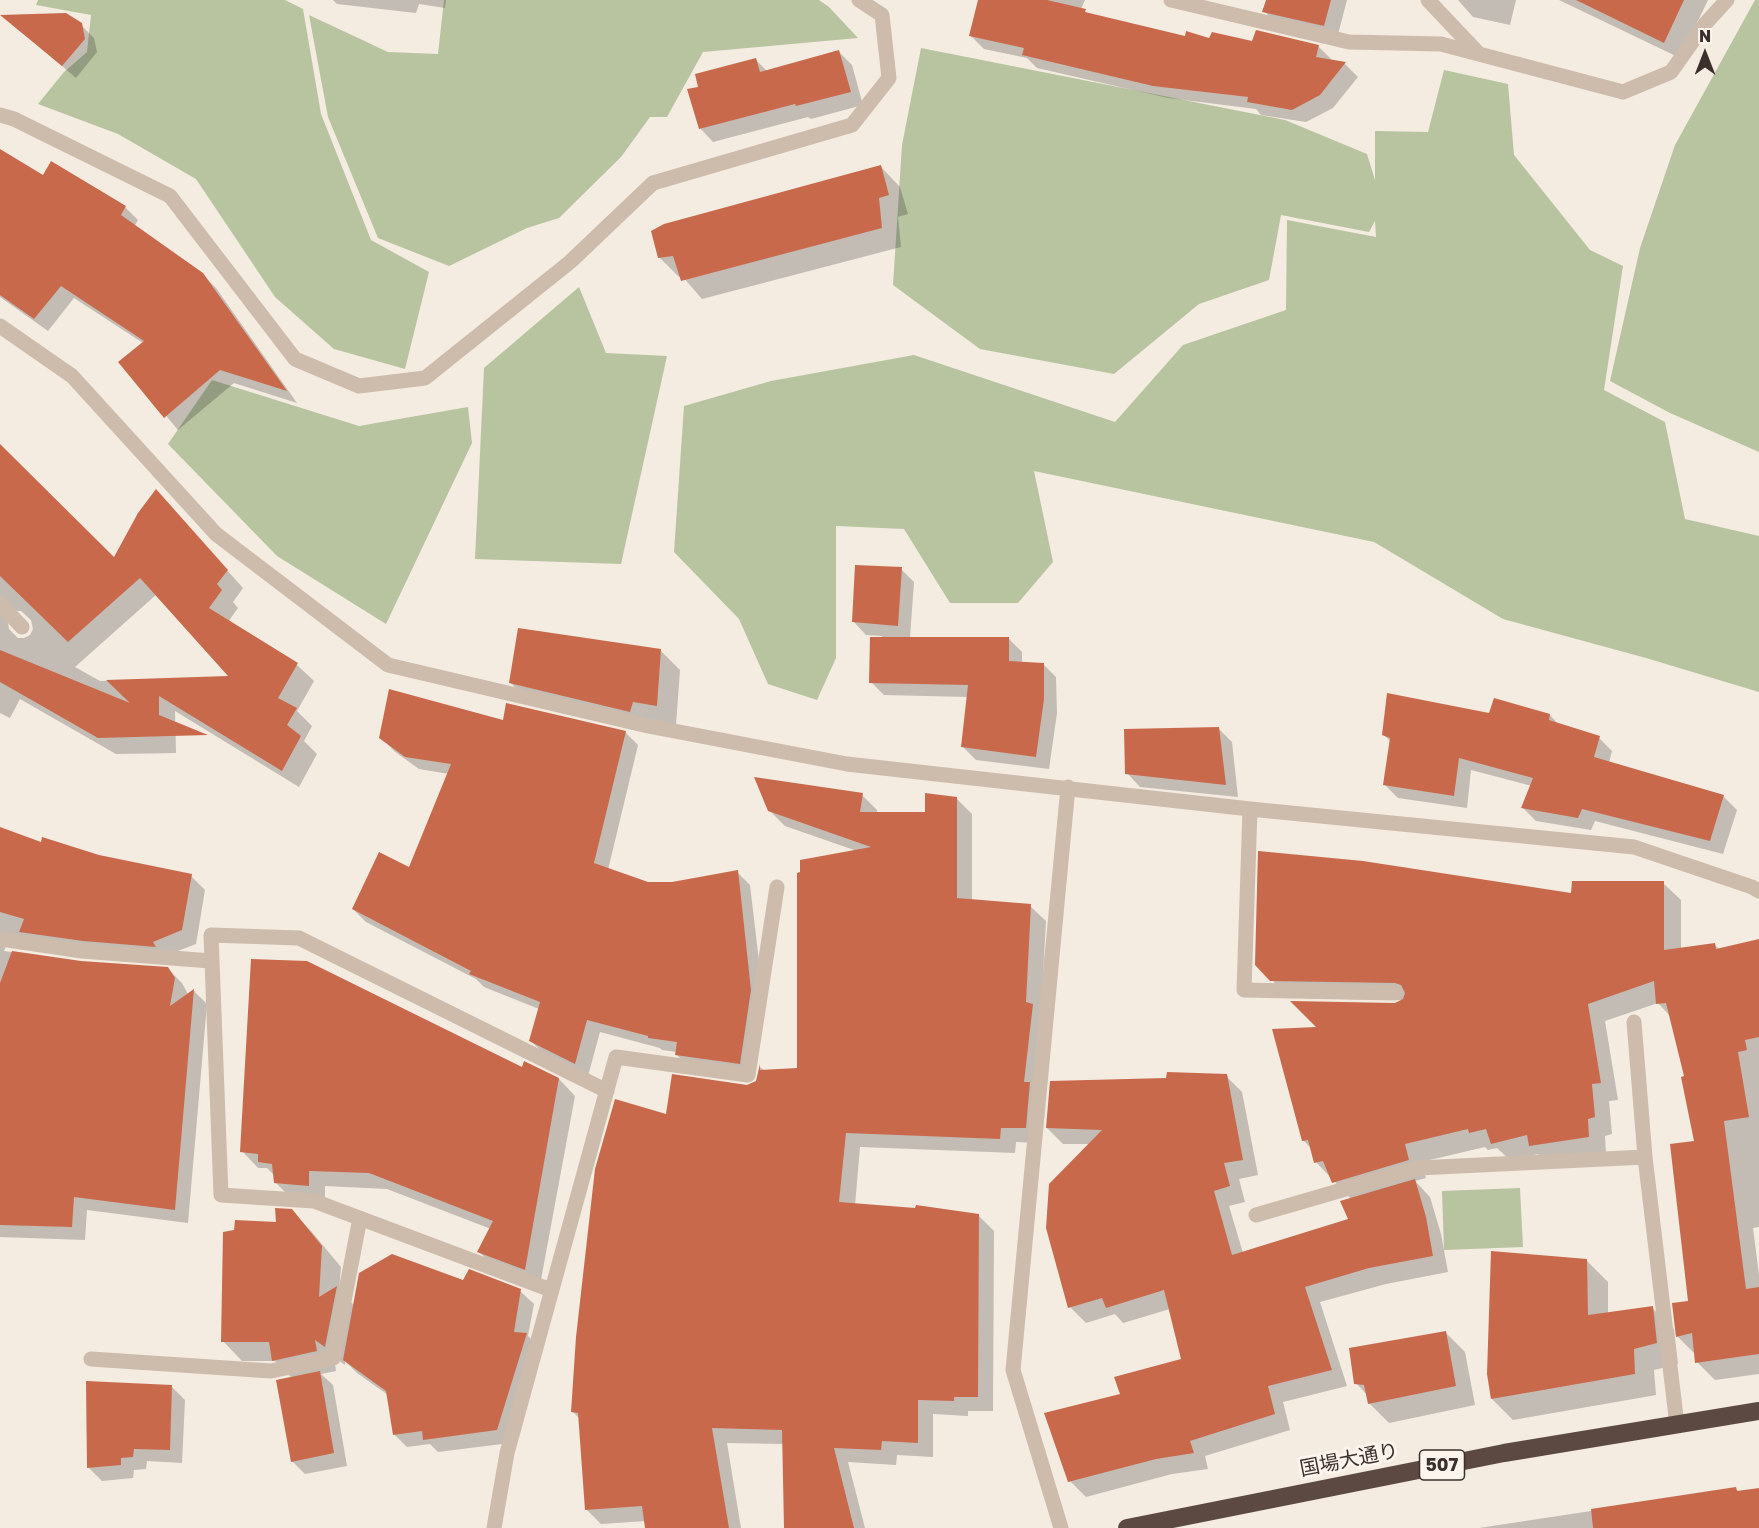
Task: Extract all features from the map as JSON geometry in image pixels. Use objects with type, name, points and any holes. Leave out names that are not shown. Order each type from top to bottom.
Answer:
[{"type":"highway","name":"国場大通り","points":[[1126,1528],[1504,1453],[1759,1411]]},
{"type":"street","points":[[0,115],[14,119],[170,195],[295,359],[359,386],[425,378],[570,262],[653,183],[852,125],[888,78],[882,15],[860,0]]},
{"type":"street","points":[[1171,0],[1349,42],[1441,44],[1623,92],[1671,72],[1705,24],[1727,0]]},
{"type":"street","points":[[1428,0],[1479,54]]},
{"type":"street","points":[[0,326],[72,376],[216,534],[388,666],[648,726],[848,764],[1250,809],[1634,847],[1759,891]]},
{"type":"street","points":[[0,604],[22,627]]},
{"type":"street","points":[[1061,1528],[1013,1370],[1068,787]]},
{"type":"street","points":[[1250,809],[1244,990],[1395,993]]},
{"type":"street","points":[[494,1528],[507,1454],[616,1057],[748,1075],[777,887]]},
{"type":"street","points":[[552,1290],[314,1201],[220,1195],[211,935],[299,938],[607,1091]]},
{"type":"street","points":[[0,939],[82,951],[212,961]]},
{"type":"street","points":[[1634,1022],[1645,1157],[1677,1425]]},
{"type":"street","points":[[1256,1215],[1418,1168],[1645,1157]]},
{"type":"street","points":[[91,1359],[271,1371],[333,1358],[360,1218]]},
{"type":"green space","points":[[38,0],[285,0],[303,9],[321,114],[371,240],[429,272],[405,369],[334,349],[275,297],[196,179],[118,134],[38,104],[64,72],[87,52],[91,15],[36,5]]},
{"type":"green space","points":[[444,0],[819,0],[829,7],[858,38],[703,52],[667,117],[650,117],[621,157],[559,218],[527,228],[449,266],[378,238],[328,117],[309,15],[388,52],[438,54]]},
{"type":"green space","points":[[1755,0],[1759,0],[1759,452],[1670,413],[1610,381],[1640,248],[1675,145]]},
{"type":"green space","points":[[921,48],[1285,120],[1367,154],[1375,180],[1375,131],[1428,132],[1444,70],[1508,84],[1514,155],[1590,250],[1623,266],[1604,390],[1665,422],[1685,519],[1759,536],[1759,692],[1503,619],[1374,542],[1034,471],[1053,562],[1018,603],[950,603],[904,529],[836,526],[836,658],[817,700],[768,684],[739,619],[674,552],[684,406],[771,381],[914,355],[1115,422],[1183,345],[1286,310],[1287,220],[1376,237],[1375,221],[1369,232],[1281,215],[1269,280],[1199,304],[1114,374],[980,349],[893,285],[902,145]]},
{"type":"green space","points":[[579,287],[606,353],[667,356],[621,564],[475,559],[484,368]]},
{"type":"green space","points":[[212,380],[359,426],[468,407],[472,443],[386,624],[277,556],[168,444]]},
{"type":"green space","points":[[1520,1188],[1523,1247],[1444,1250],[1442,1191]]},
{"type":"building","points":[[978,0],[1047,0],[1086,9],[1085,12],[1185,36],[1186,31],[1209,38],[1212,32],[1252,41],[1256,30],[1319,45],[1316,57],[1346,62],[1320,95],[1292,110],[1247,102],[1248,97],[1153,86],[1022,55],[1024,48],[969,36]]},
{"type":"building","points":[[1266,0],[1331,0],[1324,26],[1262,12]]},
{"type":"building","points":[[1576,0],[1684,0],[1664,43]]},
{"type":"building","points":[[66,13],[82,23],[85,39],[62,66],[0,15]]},
{"type":"building","points":[[839,50],[851,92],[699,129],[687,89],[698,87],[695,74],[756,58],[760,72]]},
{"type":"building","points":[[0,149],[43,175],[51,161],[126,206],[121,215],[203,273],[287,391],[220,370],[164,418],[118,362],[144,341],[61,286],[34,319],[0,295]]},
{"type":"building","points":[[881,165],[889,195],[879,198],[882,228],[681,281],[673,256],[658,258],[651,231],[664,224]]},
{"type":"building","points":[[0,444],[114,557],[138,513],[156,489],[228,570],[217,584],[222,590],[209,608],[298,663],[278,698],[297,708],[287,725],[301,736],[282,771],[159,696],[159,715],[208,735],[98,738],[0,682],[0,650],[130,703],[106,680],[228,676],[140,578],[68,642],[0,576]]},
{"type":"building","points":[[855,565],[902,567],[898,626],[852,622]]},
{"type":"building","points":[[518,628],[661,649],[657,706],[633,702],[630,712],[509,683]]},
{"type":"building","points":[[870,637],[1009,637],[1009,661],[1044,663],[1044,699],[1036,757],[961,747],[968,685],[869,683]]},
{"type":"building","points":[[389,689],[503,720],[506,703],[626,731],[594,863],[648,882],[672,882],[738,870],[751,990],[740,1064],[675,1055],[677,1042],[648,1038],[648,1036],[587,1020],[575,1064],[529,1041],[540,1002],[469,974],[471,971],[352,909],[379,852],[409,867],[451,764],[405,757],[379,738]]},
{"type":"building","points":[[1387,693],[1489,713],[1494,698],[1550,714],[1549,720],[1600,736],[1594,757],[1724,795],[1710,841],[1582,809],[1578,818],[1521,808],[1533,778],[1459,758],[1454,796],[1383,785],[1390,738],[1382,735]]},
{"type":"building","points":[[1219,727],[1226,785],[1125,774],[1124,729]]},
{"type":"building","points":[[754,777],[863,793],[860,812],[925,812],[925,793],[957,797],[957,898],[1031,904],[1026,1002],[1033,1004],[1024,1082],[1030,1082],[1026,1128],[1001,1128],[1000,1139],[846,1133],[839,1202],[915,1208],[916,1205],[979,1214],[978,1397],[954,1397],[954,1401],[918,1400],[918,1443],[882,1441],[881,1450],[834,1448],[854,1528],[784,1528],[782,1430],[712,1428],[729,1528],[645,1528],[642,1506],[585,1510],[578,1413],[571,1412],[576,1337],[595,1169],[615,1099],[666,1114],[672,1074],[747,1085],[756,1081],[760,1064],[760,1070],[797,1068],[797,873],[800,872],[800,860],[871,847],[768,811]]},
{"type":"building","points":[[0,827],[41,842],[42,837],[99,855],[192,874],[182,930],[153,942],[156,947],[83,941],[19,932],[24,919],[0,912]]},
{"type":"building","points":[[1258,851],[1363,861],[1571,893],[1572,881],[1664,881],[1664,950],[1715,943],[1716,949],[1759,939],[1759,1037],[1745,1040],[1747,1050],[1738,1052],[1749,1117],[1724,1121],[1746,1289],[1759,1287],[1759,1354],[1695,1363],[1692,1333],[1676,1337],[1672,1303],[1688,1301],[1670,1144],[1694,1141],[1681,1077],[1684,1076],[1666,1003],[1656,1004],[1654,981],[1588,1004],[1601,1083],[1592,1084],[1595,1117],[1588,1119],[1589,1137],[1529,1146],[1527,1135],[1491,1144],[1486,1129],[1469,1133],[1468,1129],[1405,1144],[1409,1160],[1332,1183],[1323,1161],[1314,1163],[1308,1140],[1302,1141],[1272,1029],[1316,1027],[1290,1001],[1395,1003],[1403,999],[1405,993],[1401,985],[1395,983],[1270,981],[1255,965]]},
{"type":"building","points":[[12,951],[81,961],[168,967],[175,978],[170,1006],[194,989],[175,1210],[74,1197],[72,1227],[0,1225],[0,983]]},
{"type":"building","points":[[251,959],[307,961],[522,1067],[524,1061],[559,1078],[525,1270],[477,1252],[493,1221],[369,1173],[309,1171],[309,1186],[274,1183],[272,1164],[258,1162],[258,1154],[240,1152]]},
{"type":"building","points":[[1167,1072],[1227,1074],[1243,1160],[1224,1163],[1230,1186],[1214,1191],[1232,1255],[1348,1219],[1340,1201],[1415,1179],[1426,1217],[1433,1256],[1369,1268],[1305,1287],[1332,1370],[1268,1386],[1275,1414],[1190,1441],[1194,1453],[1156,1459],[1068,1482],[1044,1413],[1120,1394],[1114,1377],[1181,1359],[1164,1290],[1106,1308],[1102,1298],[1068,1308],[1046,1228],[1049,1184],[1102,1130],[1046,1128],[1050,1081],[1166,1078]]},
{"type":"building","points":[[275,1208],[292,1209],[322,1246],[319,1297],[337,1286],[325,1347],[315,1340],[317,1351],[272,1361],[269,1342],[221,1342],[223,1232],[234,1230],[235,1220],[276,1222]]},
{"type":"building","points":[[1491,1251],[1587,1259],[1588,1315],[1653,1306],[1657,1343],[1634,1349],[1635,1374],[1491,1399],[1487,1374]]},
{"type":"building","points":[[392,1254],[463,1280],[469,1269],[521,1289],[514,1332],[527,1333],[497,1430],[423,1440],[422,1431],[393,1435],[386,1391],[343,1360],[359,1273]]},
{"type":"building","points":[[1446,1331],[1456,1386],[1368,1404],[1364,1385],[1354,1384],[1349,1348]]},
{"type":"building","points":[[320,1371],[334,1453],[291,1462],[276,1380]]},
{"type":"building","points":[[86,1381],[172,1385],[170,1450],[134,1449],[133,1457],[121,1458],[121,1465],[87,1468]]},
{"type":"building","points":[[1736,1487],[1737,1491],[1759,1488],[1759,1528],[1593,1528],[1591,1509]]}]
